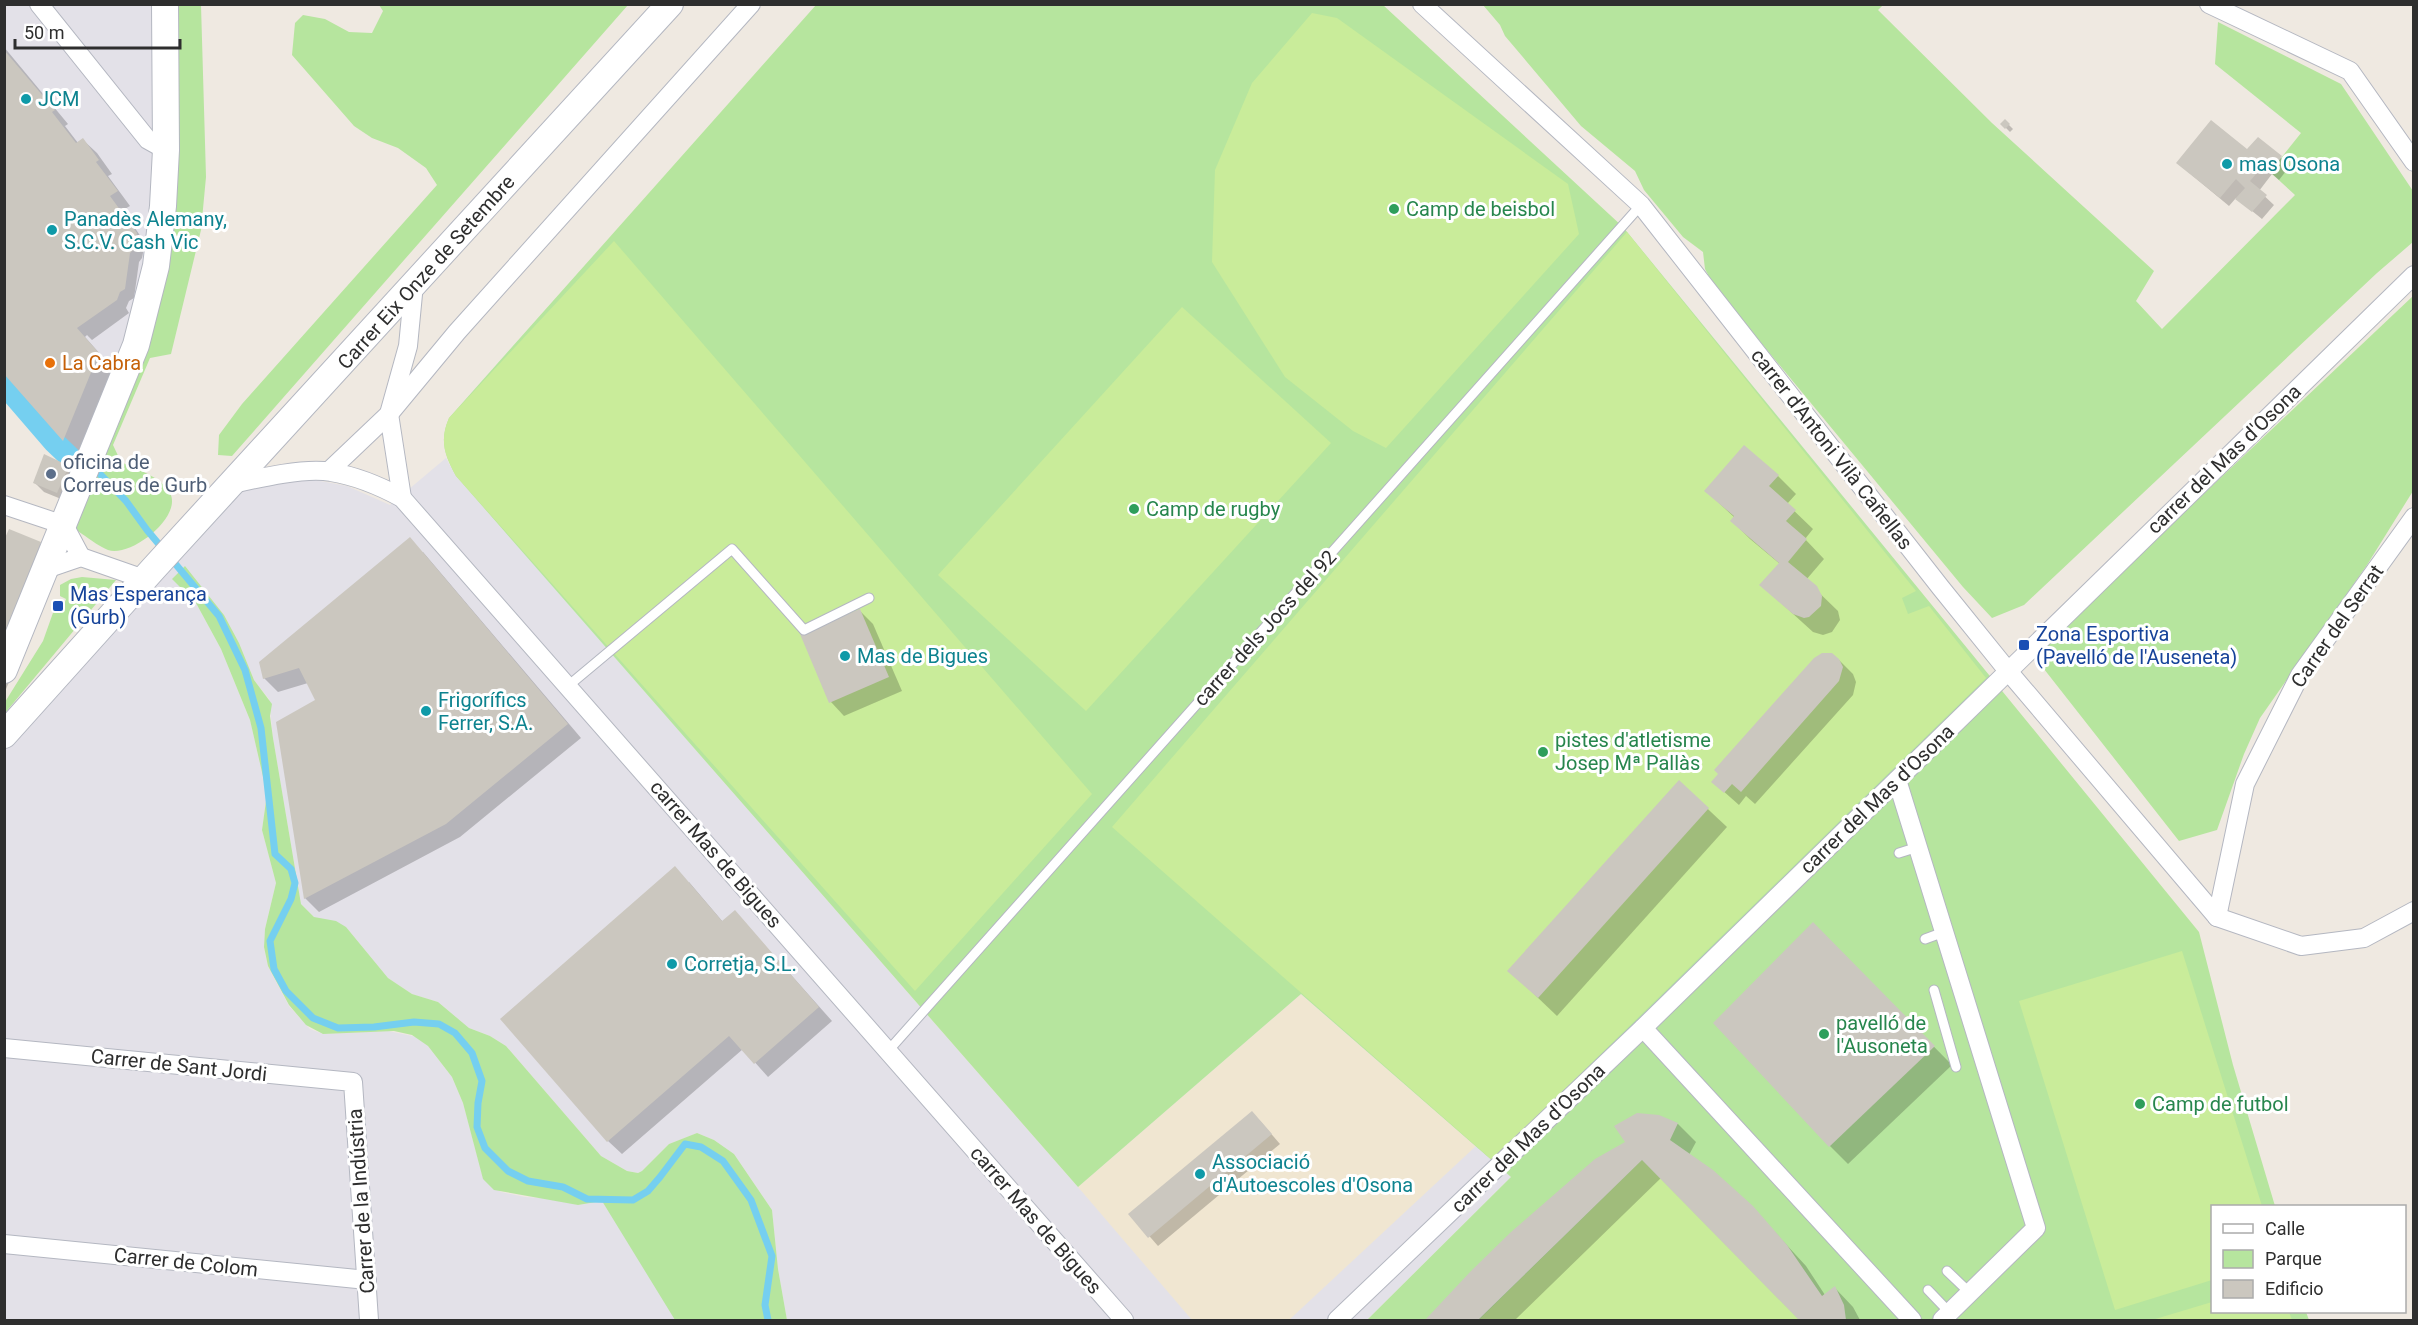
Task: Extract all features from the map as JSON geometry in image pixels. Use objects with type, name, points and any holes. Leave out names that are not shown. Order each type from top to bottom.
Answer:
[{"type":"street","points":[[39,4],[148,140],[166,150]]},
{"type":"street","points":[[4,670],[136,345],[153,277],[163,206],[166,150],[165,4]]},
{"type":"street","name":"Carrer Eix Onze de Setembre","points":[[4,735],[149,573],[233,484],[670,4]]},
{"type":"street","points":[[329,471],[389,414],[457,332],[751,4]]},
{"type":"street","name":"carrer d'Antoni Vilà Cañellas","points":[[1422,4],[1641,205],[2008,671],[2217,917]]},
{"type":"street","points":[[2208,4],[2350,71],[2414,162]]},
{"type":"street","name":"carrer del Mas d'Osona","points":[[1337,1320],[1643,1028],[2414,275]]},
{"type":"street","points":[[402,498],[389,414],[408,346],[414,285]]},
{"type":"street","name":"Carrer Eix Onze de Setembre","points":[[408,346],[426,355],[445,349]]},
{"type":"street","name":"carrer Mas de Bigues","points":[[233,484],[274,474],[329,471],[377,485],[402,498],[1124,1320]]},
{"type":"street","points":[[7,512],[64,525],[81,557]]},
{"type":"street","name":"Carrer del Serrat","points":[[2217,917],[2245,784],[2300,675],[2414,517]]},
{"type":"street","points":[[46,569],[81,557],[149,573]]},
{"type":"street","points":[[1897,780],[2036,1228],[1946,1317]]},
{"type":"street","points":[[2217,917],[2301,946],[2364,938],[2414,911]]},
{"type":"street","points":[[1643,1028],[1912,1320]]},
{"type":"street","name":"Carrer de Sant Jordi","points":[[4,1048],[353,1082]]},
{"type":"street","name":"Carrer de la Indústria","points":[[353,1082],[369,1320]]},
{"type":"street","name":"Carrer de Colom","points":[[4,1244],[367,1280]]},
{"type":"lane","name":"carrer dels Jocs del 92","points":[[888,1051],[1641,205]]},
{"type":"lane","points":[[568,686],[732,549],[804,630],[869,598]]},
{"type":"lane","points":[[1899,853],[1918,847]]},
{"type":"lane","points":[[1925,939],[1944,932]]},
{"type":"lane","points":[[1934,990],[1956,1067]]},
{"type":"lane","points":[[1947,1271],[1970,1293]]},
{"type":"lane","points":[[1928,1290],[1946,1317]]},
{"type":"shaded area","points":[[4,5],[160,5],[149,264],[130,341],[80,463],[34,415],[5,379]]},
{"type":"shaded area","points":[[446,458],[456,476],[1078,1187],[1301,994],[1511,1177],[1367,1320],[787,1320],[778,1269],[772,1210],[734,1154],[714,1140],[697,1133],[669,1144],[638,1173],[627,1171],[601,1156],[506,1046],[490,1036],[469,1028],[438,1002],[412,994],[388,978],[346,927],[314,917],[301,904],[273,738],[269,699],[254,680],[239,643],[224,615],[173,579],[196,603],[221,649],[250,720],[267,794],[262,830],[276,883],[265,929],[264,948],[268,966],[289,1006],[310,1029],[323,1034],[388,1031],[417,1037],[428,1046],[452,1077],[463,1103],[483,1178],[501,1192],[525,1197],[555,1199],[578,1205],[602,1201],[762,1320],[5,1320],[5,740],[237,493],[280,481],[315,480],[347,486],[390,505]]},
{"type":"shaded area","points":[[1301,994],[1476,1146],[1289,1320],[1192,1320],[1078,1187]]},
{"type":"green space","points":[[160,5],[201,5],[206,177],[201,230],[171,354],[150,358],[113,445],[121,462],[161,482],[170,493],[172,503],[162,524],[152,534],[129,548],[118,551],[102,547],[54,514],[130,341],[149,264]]},
{"type":"green space","points":[[379,5],[628,5],[232,456],[218,455],[219,435],[242,404],[437,185],[426,168],[398,148],[372,138],[354,126],[292,55],[295,23],[303,15],[325,19],[349,32],[372,33],[383,11]]},
{"type":"green space","points":[[816,5],[1383,5],[1623,227],[2199,932],[2233,1065],[2275,1205],[2211,1205],[2211,1313],[2306,1313],[2309,1320],[1367,1320],[1511,1177],[1301,994],[1078,1187],[456,476],[449,462],[444,441],[449,418]]},
{"type":"green space","points":[[1483,5],[1883,5],[1878,10],[1992,123],[2154,271],[2136,301],[2162,329],[2295,195],[2270,172],[2301,133],[2215,64],[2218,22],[2341,84],[2413,191],[2413,242],[2377,273],[2024,605],[1992,618],[1963,587],[1714,286],[1705,269],[1703,252],[1683,237],[1644,190],[1635,171],[1581,126],[1505,36],[1500,25]]},
{"type":"green space","name":"Camp de beisbol","points":[[1312,13],[1337,18],[1568,184],[1579,234],[1386,448],[1353,431],[1285,377],[1212,262],[1215,170],[1252,83]]},
{"type":"green space","name":"pistes d'atletisme Josep Mª Pallàs","points":[[1627,232],[1916,591],[1902,598],[1908,614],[1929,606],[1986,678],[1492,1160],[1112,827]]},
{"type":"green space","points":[[614,241],[1092,794],[915,991],[456,476],[449,462],[444,434],[449,418]]},
{"type":"green space","points":[[2413,296],[2413,491],[2367,565],[2260,718],[2244,754],[2217,830],[2179,841],[2033,655]]},
{"type":"green space","name":"Camp de rugby","points":[[1182,307],[1331,443],[1086,711],[938,575]]},
{"type":"green space","points":[[5,379],[34,415],[69,452],[62,460],[5,400]]},
{"type":"green space","points":[[185,566],[224,615],[239,643],[254,680],[272,704],[270,716],[273,738],[301,904],[314,917],[336,921],[346,927],[388,978],[412,994],[438,1002],[469,1028],[490,1036],[506,1046],[601,1156],[627,1171],[638,1173],[669,1144],[697,1133],[714,1140],[734,1154],[772,1210],[778,1269],[787,1320],[675,1320],[602,1201],[578,1205],[494,1190],[483,1179],[463,1103],[452,1077],[428,1046],[412,1035],[394,1031],[323,1034],[306,1025],[289,1005],[268,966],[264,947],[265,929],[276,883],[262,830],[267,794],[250,720],[221,649],[196,603],[172,579]]},
{"type":"green space","points":[[82,577],[116,580],[5,713],[5,702],[43,641],[54,610],[62,610],[66,599],[60,596],[60,585],[71,579]]},
{"type":"green space","name":"Camp de futbol","points":[[2182,951],[2262,1205],[2211,1205],[2211,1280],[2115,1310],[2019,1001]]},
{"type":"green space","points":[[1642,1160],[1798,1319],[1479,1320]]},
{"type":"green space","points":[[2211,1302],[2211,1313],[2289,1313],[2292,1320],[2152,1320]]},
{"type":"building","points":[[4,50],[55,110],[52,112],[76,143],[83,138],[99,160],[96,162],[118,191],[110,196],[137,233],[134,249],[130,253],[125,289],[120,292],[117,300],[77,328],[99,353],[63,441],[4,374]]},
{"type":"building","points":[[2005,119],[2010,124],[2005,129],[2000,124]]},
{"type":"building","name":"mas Osona","points":[[2211,120],[2247,149],[2258,137],[2282,156],[2270,172],[2263,166],[2250,181],[2267,195],[2252,212],[2235,199],[2245,188],[2236,179],[2220,198],[2176,163]]},
{"type":"building","points":[[1744,445],[1779,475],[1769,486],[1796,510],[1786,521],[1807,539],[1788,562],[1817,586],[1822,596],[1821,606],[1809,617],[1804,618],[1793,614],[1759,585],[1779,563],[1730,521],[1734,516],[1704,491]]},
{"type":"building","name":"oficina de Correus de Gurb","points":[[44,454],[69,466],[57,493],[33,483]]},
{"type":"building","points":[[9,529],[41,542],[5,632],[4,540]]},
{"type":"building","name":"Frigorífics Ferrer, S.A.","points":[[410,537],[568,724],[446,824],[304,899],[276,722],[315,700],[299,668],[263,679],[259,662]]},
{"type":"building","name":"Mas de Bigues","points":[[860,609],[889,677],[829,703],[800,634]]},
{"type":"building","points":[[1822,653],[1832,653],[1839,659],[1843,667],[1839,681],[1741,792],[1732,784],[1724,793],[1711,782],[1718,774],[1714,770],[1814,658]]},
{"type":"building","points":[[1679,780],[1709,808],[1538,998],[1507,971]]},
{"type":"building","name":"Corretja, S.L.","points":[[675,866],[722,921],[735,910],[819,1007],[754,1064],[729,1036],[607,1142],[500,1019]]},
{"type":"building","name":"pavelló de l'Ausoneta","points":[[1813,922],[1935,1046],[1829,1147],[1713,1023]]},
{"type":"building","name":"Associació d'Autoescoles d'Osona","points":[[1252,1111],[1272,1134],[1148,1238],[1128,1214]]},
{"type":"building","points":[[1637,1113],[1659,1115],[1678,1123],[1670,1140],[1713,1170],[1753,1206],[1787,1245],[1822,1296],[1835,1286],[1844,1305],[1846,1320],[1796,1320],[1798,1319],[1642,1160],[1478,1320],[1425,1320],[1511,1232],[1595,1159],[1625,1142],[1614,1126]]},
{"type":"waterway","points":[[4,384],[54,442],[76,463]]},
{"type":"waterway","points":[[90,469],[100,474],[126,501],[147,530],[219,616],[245,670],[261,728],[275,854],[291,869],[295,883],[291,899],[270,941],[274,969],[286,991],[313,1018],[338,1028],[374,1027],[414,1022],[439,1024],[455,1033],[472,1053],[482,1081],[477,1127],[485,1148],[508,1171],[528,1181],[563,1187],[587,1199],[633,1200],[648,1191],[685,1144],[701,1147],[723,1161],[751,1200],[772,1256],[765,1305],[768,1320]]},
{"type":"place","name":"JCM","points":[[26,99]]},
{"type":"place","name":"mas Osona","points":[[2227,164]]},
{"type":"place","name":"Camp de beisbol","points":[[1394,209]]},
{"type":"place","name":"Panadès Alemany, S.C.V. Cash Vic","points":[[52,230]]},
{"type":"place","name":"La Cabra","points":[[50,363]]},
{"type":"place","name":"oficina de Correus de Gurb","points":[[51,474]]},
{"type":"place","name":"Camp de rugby","points":[[1134,509]]},
{"type":"place","name":"Mas Esperança (Gurb)","points":[[58,606]]},
{"type":"place","name":"Zona Esportiva (Pavelló de l'Auseneta)","points":[[2024,645]]},
{"type":"place","name":"Mas de Bigues","points":[[845,656]]},
{"type":"place","name":"Frigorífics Ferrer, S.A.","points":[[426,711]]},
{"type":"place","name":"pistes d'atletisme Josep Mª Pallàs","points":[[1543,752]]},
{"type":"place","name":"Corretja, S.L.","points":[[672,964]]},
{"type":"place","name":"pavelló de l'Ausoneta","points":[[1824,1034]]},
{"type":"place","name":"Camp de futbol","points":[[2140,1104]]},
{"type":"place","name":"Associació d'Autoescoles d'Osona","points":[[1200,1174]]}]
